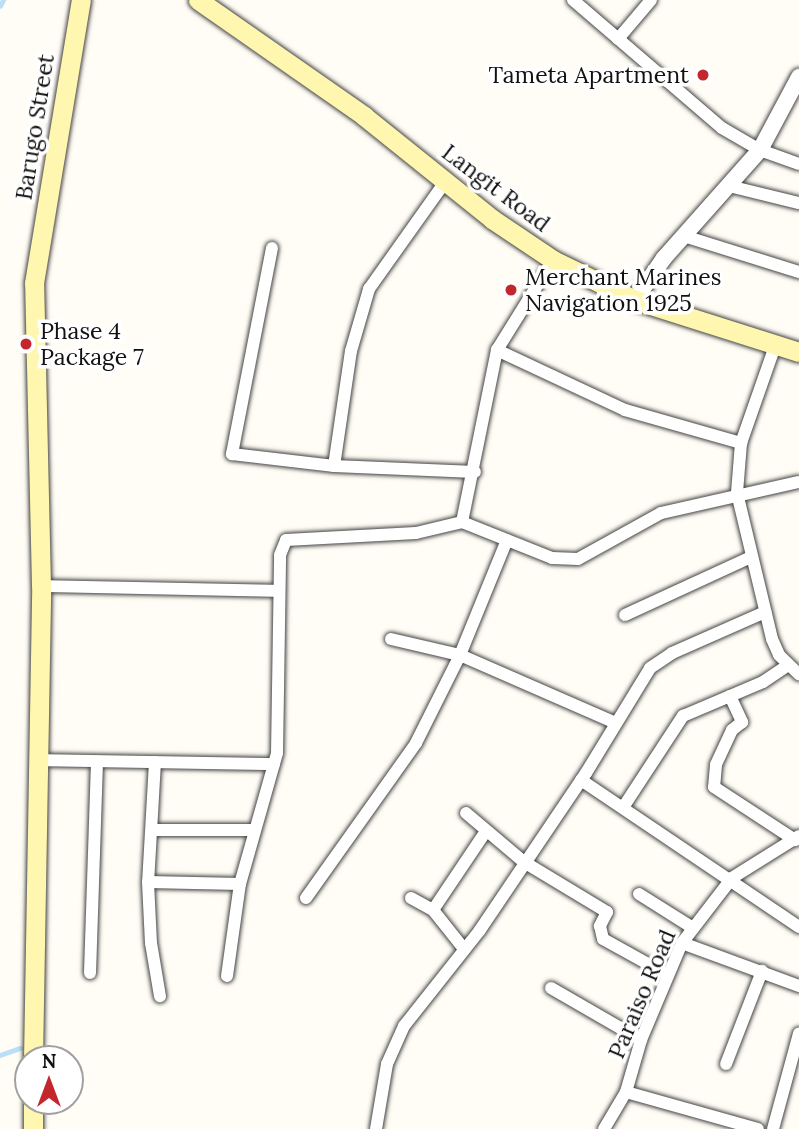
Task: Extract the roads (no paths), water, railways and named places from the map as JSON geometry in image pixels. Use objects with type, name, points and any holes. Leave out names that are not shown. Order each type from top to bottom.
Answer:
[{"type":"main road","name":"Barugo Street","points":[[34,1045],[41,586],[34,284],[81,0]]},
{"type":"main road","name":"Langit Road","points":[[198,0],[363,116],[445,182],[553,260],[635,300],[799,352]]},
{"type":"street","points":[[573,0],[722,128],[760,150],[799,164]]},
{"type":"street","points":[[618,39],[651,0]]},
{"type":"street","points":[[635,300],[684,236],[760,150],[797,86]]},
{"type":"street","points":[[334,466],[351,351],[369,289],[445,182]]},
{"type":"street","points":[[729,186],[799,203]]},
{"type":"street","points":[[684,236],[799,272]]},
{"type":"street","points":[[272,248],[232,454],[334,466],[475,472]]},
{"type":"street","points":[[462,522],[475,472],[497,350],[553,260]]},
{"type":"street","points":[[775,346],[741,443],[737,493],[772,639],[788,666],[799,674]]},
{"type":"street","points":[[497,350],[625,411],[741,443]]},
{"type":"street","points":[[227,976],[240,884],[253,830],[274,764],[281,548],[291,537],[416,533],[462,522],[552,558],[578,559],[661,513],[737,493],[799,482]]},
{"type":"street","points":[[306,898],[416,743],[460,655],[507,540]]},
{"type":"street","points":[[625,615],[751,557]]},
{"type":"street","points":[[41,586],[279,591]]},
{"type":"street","points":[[376,1129],[394,1046],[582,780],[616,723],[660,659],[765,612]]},
{"type":"street","points":[[391,639],[460,655],[616,723]]},
{"type":"street","points":[[624,806],[683,716],[730,696],[788,666]]},
{"type":"street","points":[[730,696],[742,722],[732,730],[716,765],[714,787],[797,838]]},
{"type":"street","points":[[39,760],[274,764]]},
{"type":"street","points":[[90,973],[97,762]]},
{"type":"street","points":[[155,762],[148,882],[151,943],[160,996]]},
{"type":"street","points":[[582,780],[797,923]]},
{"type":"street","points":[[466,813],[524,862],[607,912],[600,926],[603,939],[668,975]]},
{"type":"street","points":[[152,830],[253,830]]},
{"type":"street","points":[[433,910],[486,831]]},
{"type":"street","name":"Paraiso Road","points":[[604,1129],[626,1093],[640,1040],[682,943],[732,878],[797,838]]},
{"type":"street","points":[[148,882],[240,884]]},
{"type":"street","points":[[639,894],[693,928]]},
{"type":"street","points":[[411,898],[433,910],[464,949]]},
{"type":"street","points":[[682,943],[799,986]]},
{"type":"street","points":[[726,1064],[762,971]]},
{"type":"street","points":[[551,988],[640,1040]]},
{"type":"street","points":[[773,1129],[799,1033]]},
{"type":"street","points":[[786,1073],[799,1077]]},
{"type":"street","points":[[626,1093],[758,1129]]},
{"type":"waterway","points":[[0,6],[3,0]]},
{"type":"waterway","points":[[0,1055],[14,1050]]},
{"type":"place","name":"Tameta Apartment","points":[[703,75]]},
{"type":"place","name":"Merchant Marines Navigation 1925","points":[[511,290]]},
{"type":"place","name":"Phase 4 Package 7","points":[[26,344]]}]
